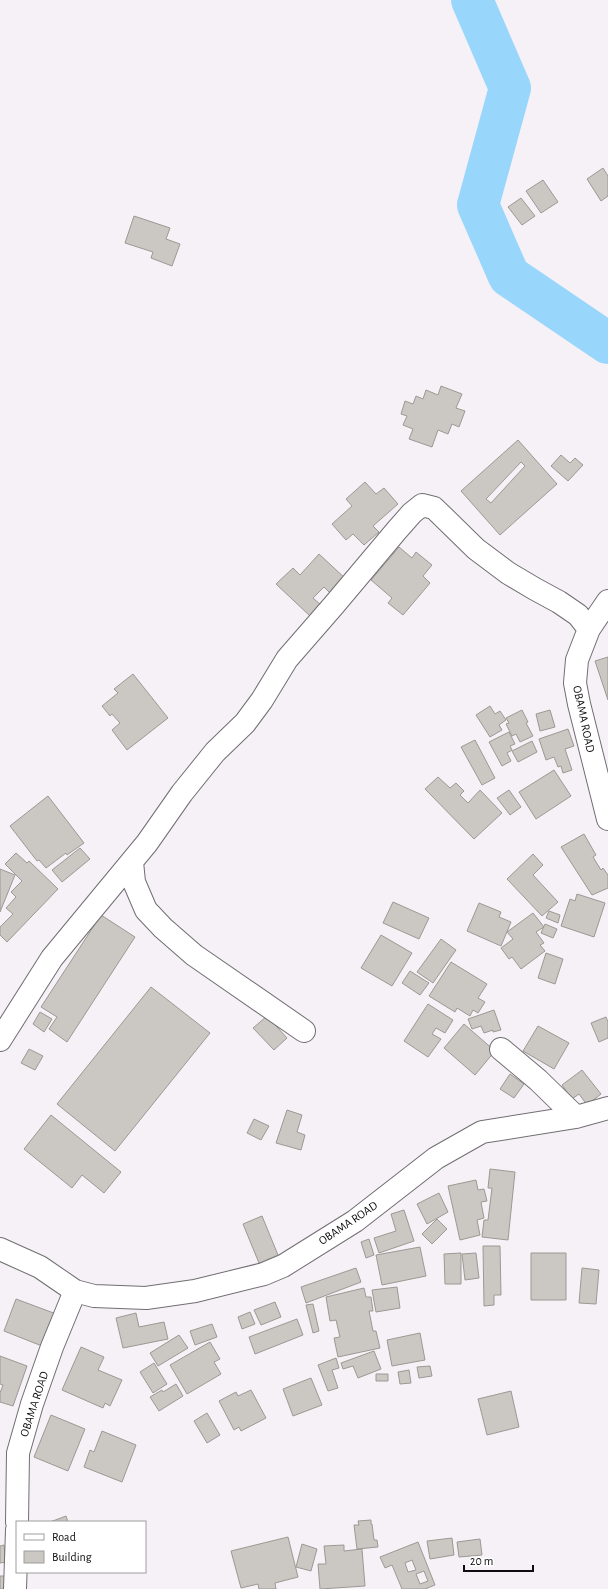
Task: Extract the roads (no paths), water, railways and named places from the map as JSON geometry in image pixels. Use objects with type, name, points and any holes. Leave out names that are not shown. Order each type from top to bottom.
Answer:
[{"type":"street","points":[[0,1040],[52,958],[132,862],[182,793],[215,752],[245,723],[262,700],[287,659],[397,530],[412,513],[422,505],[434,508],[476,549],[508,573],[559,602],[578,615],[589,629]]},
{"type":"street","name":"OBAMA ROAD","points":[[608,601],[589,629],[577,660],[575,683],[608,819]]},
{"type":"street","points":[[132,862],[134,882],[146,910],[164,928],[194,955],[304,1031]]},
{"type":"street","points":[[501,1049],[538,1080],[576,1117]]},
{"type":"street","name":"OBAMA ROAD","points":[[0,1249],[40,1267],[75,1291],[94,1296],[146,1298],[195,1291],[264,1274],[283,1266],[355,1221],[436,1158],[482,1132],[576,1117],[608,1108]]},
{"type":"street","name":"OBAMA ROAD","points":[[17,1521],[18,1452],[32,1404],[52,1347],[75,1291]]},
{"type":"street","points":[[15,1589],[16,1560]]},
{"type":"waterway","points":[[472,0],[510,88],[478,205],[509,276],[608,343]]}]
